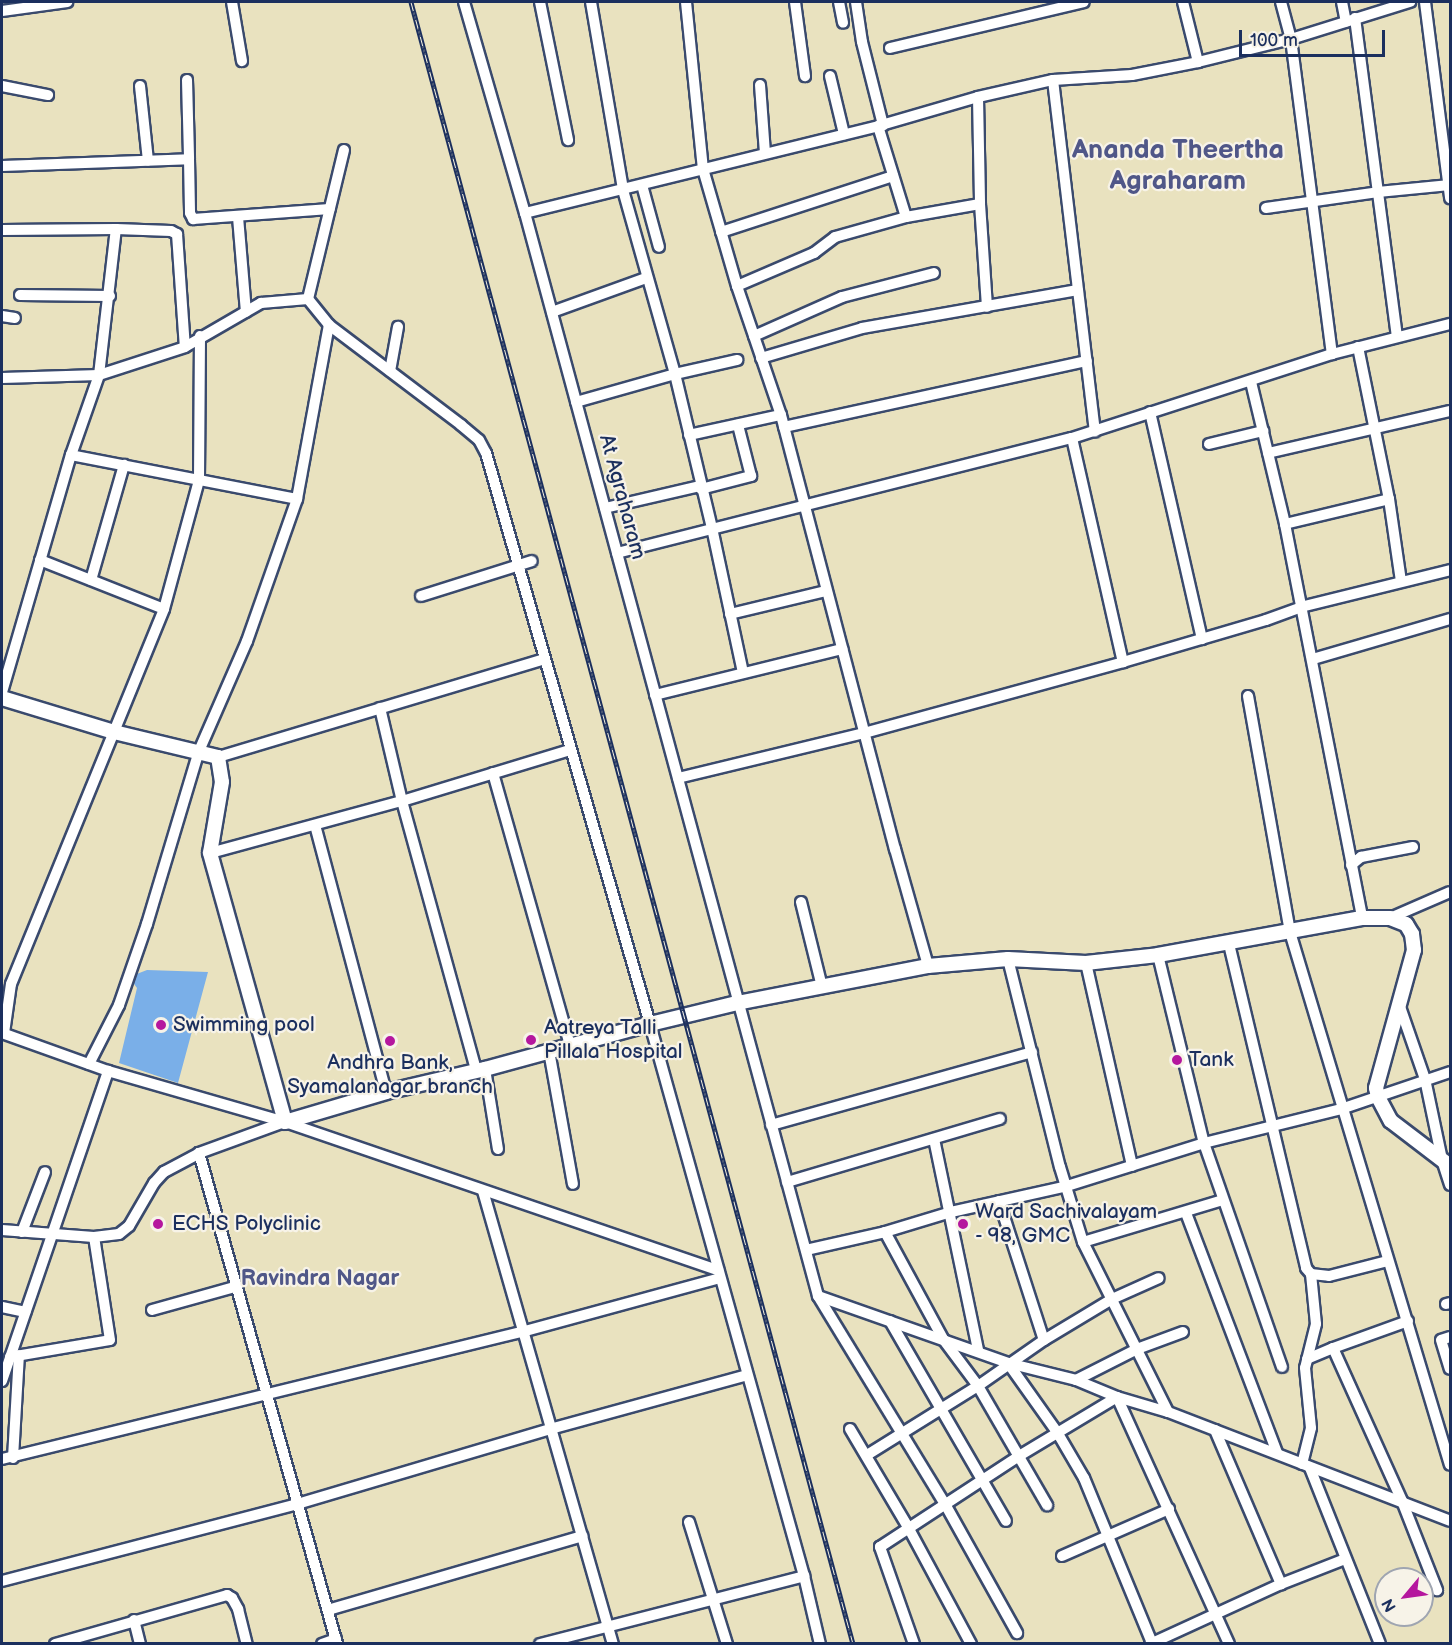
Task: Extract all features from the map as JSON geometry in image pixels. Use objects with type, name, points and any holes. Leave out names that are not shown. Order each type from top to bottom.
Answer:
[{"type":"street","points":[[2,11],[67,2]]},
{"type":"street","points":[[232,2],[242,60]]},
{"type":"street","name":"At Agraharam","points":[[464,2],[525,213],[818,1296],[900,1435],[945,1504],[1017,1633]]},
{"type":"street","points":[[540,2],[568,140]]},
{"type":"street","points":[[591,2],[623,190],[675,374],[712,528],[743,673]]},
{"type":"street","points":[[686,2],[703,169],[737,286],[781,415],[826,591],[928,966]]},
{"type":"street","points":[[795,2],[806,76]]},
{"type":"street","points":[[839,2],[843,23]]},
{"type":"street","points":[[856,2],[862,42],[881,125],[906,218]]},
{"type":"street","points":[[890,48],[1084,2]]},
{"type":"street","points":[[1183,2],[1198,62]]},
{"type":"street","points":[[1281,2],[1291,39],[1332,354]]},
{"type":"street","points":[[1342,2],[1351,20],[1378,192],[1397,336]]},
{"type":"street","points":[[525,213],[881,125],[978,97],[1053,81],[1132,75],[1198,62],[1291,39],[1407,2]]},
{"type":"street","points":[[1425,2],[1450,198]]},
{"type":"street","points":[[830,75],[844,134]]},
{"type":"street","points":[[187,80],[190,213],[193,219],[330,209]]},
{"type":"street","points":[[1053,81],[1095,431]]},
{"type":"street","points":[[2,86],[48,95]]},
{"type":"street","points":[[140,86],[148,161]]},
{"type":"street","points":[[760,86],[765,153]]},
{"type":"street","points":[[978,97],[980,204],[987,306]]},
{"type":"street","points":[[308,299],[344,150]]},
{"type":"street","points":[[2,166],[189,159]]},
{"type":"street","points":[[720,232],[893,176]]},
{"type":"street","points":[[642,185],[659,247]]},
{"type":"street","points":[[1266,208],[1378,192],[1450,186]]},
{"type":"street","points":[[737,286],[814,253],[835,237],[906,218],[980,204]]},
{"type":"street","points":[[238,217],[246,312]]},
{"type":"street","points":[[2,692],[70,455],[99,375],[116,229]]},
{"type":"street","points":[[2,230],[116,229],[171,231],[177,234],[185,347]]},
{"type":"street","points":[[754,336],[842,297],[933,273]]},
{"type":"street","points":[[552,312],[646,278]]},
{"type":"street","points":[[761,358],[862,328],[1078,290]]},
{"type":"street","points":[[20,295],[110,296]]},
{"type":"street","points":[[2,378],[99,375],[185,347],[200,336],[261,303],[308,299]]},
{"type":"street","points":[[308,299],[329,325],[479,440],[486,453],[543,659],[650,1024],[804,1576],[820,1644]]},
{"type":"street","points":[[2,316],[15,318]]},
{"type":"street","points":[[617,554],[1072,438],[1332,354],[1450,324]]},
{"type":"street","points":[[89,1064],[119,1005],[147,924],[199,751],[248,641],[297,500],[329,325]]},
{"type":"street","points":[[390,371],[398,327]]},
{"type":"street","points":[[200,336],[199,480],[164,609],[11,984],[3,1033],[108,1071],[285,1122],[719,1274]]},
{"type":"street","points":[[1358,347],[1389,499],[1401,581]]},
{"type":"street","points":[[576,402],[675,374],[737,360]]},
{"type":"street","points":[[784,427],[1087,361]]},
{"type":"street","points":[[1251,381],[1285,524],[1313,659],[1323,726],[1362,918]]},
{"type":"street","points":[[1268,453],[1450,411]]},
{"type":"street","points":[[1150,412],[1202,639]]},
{"type":"street","points":[[689,435],[781,415]]},
{"type":"street","points":[[605,508],[750,476],[738,425]]},
{"type":"street","points":[[1209,444],[1263,431]]},
{"type":"street","points":[[1072,438],[1123,662]]},
{"type":"street","points":[[70,455],[297,500]]},
{"type":"street","points":[[91,580],[124,465]]},
{"type":"street","points":[[1285,524],[1389,499]]},
{"type":"street","points":[[40,560],[164,609]]},
{"type":"street","points":[[421,596],[532,561]]},
{"type":"street","points":[[678,778],[864,733],[1123,662],[1301,607],[1450,570]]},
{"type":"street","points":[[730,614],[826,591]]},
{"type":"street","points":[[1313,659],[1450,619]]},
{"type":"street","points":[[655,695],[842,649]]},
{"type":"street","points":[[2,698],[114,732],[218,757],[543,659]]},
{"type":"street","points":[[1248,696],[1290,932],[1341,1109],[1450,1465]]},
{"type":"street","points":[[380,708],[402,801],[481,1070],[498,1149]]},
{"type":"street","points":[[210,853],[402,801],[570,750]]},
{"type":"street","points":[[218,757],[222,782],[210,853],[285,1122]]},
{"type":"street","points":[[493,773],[570,1045]]},
{"type":"street","points":[[315,825],[386,1092]]},
{"type":"street","points":[[1351,865],[1361,857],[1413,847]]},
{"type":"street","points":[[1390,918],[1450,894]]},
{"type":"street","points":[[801,902],[822,987]]},
{"type":"street","points":[[2,1230],[94,1237],[118,1234],[129,1226],[154,1183],[164,1172],[199,1153],[285,1122],[386,1092],[481,1070],[737,1003],[928,966],[1008,959],[1086,963],[1229,944],[1362,918],[1390,918],[1406,924],[1412,934],[1414,950],[1376,1088],[1378,1097],[1391,1121],[1446,1163]]},
{"type":"street","points":[[1229,944],[1306,1268],[1316,1275],[1389,1261]]},
{"type":"street","points":[[1158,955],[1204,1143],[1282,1366]]},
{"type":"street","points":[[1008,959],[1083,1242],[1168,1412]]},
{"type":"street","points":[[1086,963],[1132,1166]]},
{"type":"street","points":[[1399,1004],[1425,1079],[1450,1185]]},
{"type":"street","points":[[549,1051],[573,1184]]},
{"type":"street","points":[[771,1125],[1032,1052]]},
{"type":"street","points":[[108,1071],[25,1312],[14,1356],[7,1458],[525,1331],[719,1274]]},
{"type":"street","points":[[806,1250],[885,1232],[951,1212],[1067,1186],[1204,1143],[1341,1109],[1450,1072]]},
{"type":"street","points":[[787,1182],[1000,1119]]},
{"type":"street","points":[[934,1139],[978,1350]]},
{"type":"street","points":[[199,1153],[337,1641],[322,1644]]},
{"type":"street","points":[[22,1232],[45,1172]]},
{"type":"street","points":[[483,1191],[613,1644]]},
{"type":"street","points":[[1083,1242],[1186,1213],[1223,1200]]},
{"type":"street","points":[[999,1201],[1044,1340]]},
{"type":"street","points":[[1186,1213],[1277,1453]]},
{"type":"street","points":[[885,1232],[943,1339],[978,1386],[1047,1504]]},
{"type":"street","points":[[14,1356],[110,1340],[94,1237]]},
{"type":"street","points":[[1316,1275],[1316,1324],[1305,1368],[1311,1428],[1302,1464],[1380,1644]]},
{"type":"street","points":[[867,1455],[978,1386],[1044,1340],[1112,1299],[1159,1278]]},
{"type":"street","points":[[152,1310],[238,1286]]},
{"type":"street","points":[[818,1296],[978,1350],[1008,1363],[1076,1380],[1117,1397],[1168,1412],[1450,1521]]},
{"type":"street","points":[[2,1307],[25,1312]]},
{"type":"street","points":[[890,1321],[1005,1521]]},
{"type":"street","points":[[1307,1359],[1408,1322]]},
{"type":"street","points":[[1076,1380],[1137,1349],[1183,1332]]},
{"type":"street","points":[[1450,1337],[1441,1340],[1450,1369]]},
{"type":"street","points":[[1333,1348],[1402,1501],[1437,1590]]},
{"type":"street","points":[[2,1381],[14,1356]]},
{"type":"street","points":[[1008,1363],[1057,1432],[1084,1479],[1151,1643],[1281,1584],[1345,1560]]},
{"type":"street","points":[[2,1581],[297,1504],[550,1429],[747,1375]]},
{"type":"street","points":[[914,1644],[880,1547],[981,1480],[1117,1397]]},
{"type":"street","points":[[1117,1397],[1229,1644]]},
{"type":"street","points":[[850,1429],[908,1527],[971,1644]]},
{"type":"street","points":[[1215,1430],[1281,1584]]},
{"type":"street","points":[[1062,1556],[1169,1509]]},
{"type":"street","points":[[689,1522],[727,1644]]},
{"type":"street","points":[[328,1611],[582,1536]]},
{"type":"street","points":[[540,1644],[608,1624],[804,1576]]},
{"type":"street","points":[[55,1644],[76,1641],[134,1620],[227,1595],[232,1598],[238,1609],[247,1644]]},
{"type":"street","points":[[134,1620],[140,1644]]},
{"type":"water","name":"Swimming pool","points":[[147,970],[208,972],[178,1083],[119,1063],[137,988],[129,977]]},
{"type":"railway","points":[[411,2],[853,1644]]},
{"type":"place","name":"Swimming pool","points":[[161,1025]]},
{"type":"place","name":"Aatreya Talli Pillala Hospital","points":[[531,1040]]},
{"type":"place","name":"Andhra Bank, Syamalanagar branch","points":[[390,1041]]},
{"type":"place","name":"Tank","points":[[1177,1060]]},
{"type":"place","name":"ECHS Polyclinic","points":[[158,1224]]},
{"type":"place","name":"Ward Sachivalayam - 98, GMC","points":[[963,1224]]},
{"type":"district","name":"Ananda Theertha Agraharam","points":[[1178,166]]},
{"type":"district","name":"Ravindra Nagar","points":[[320,1279]]}]
